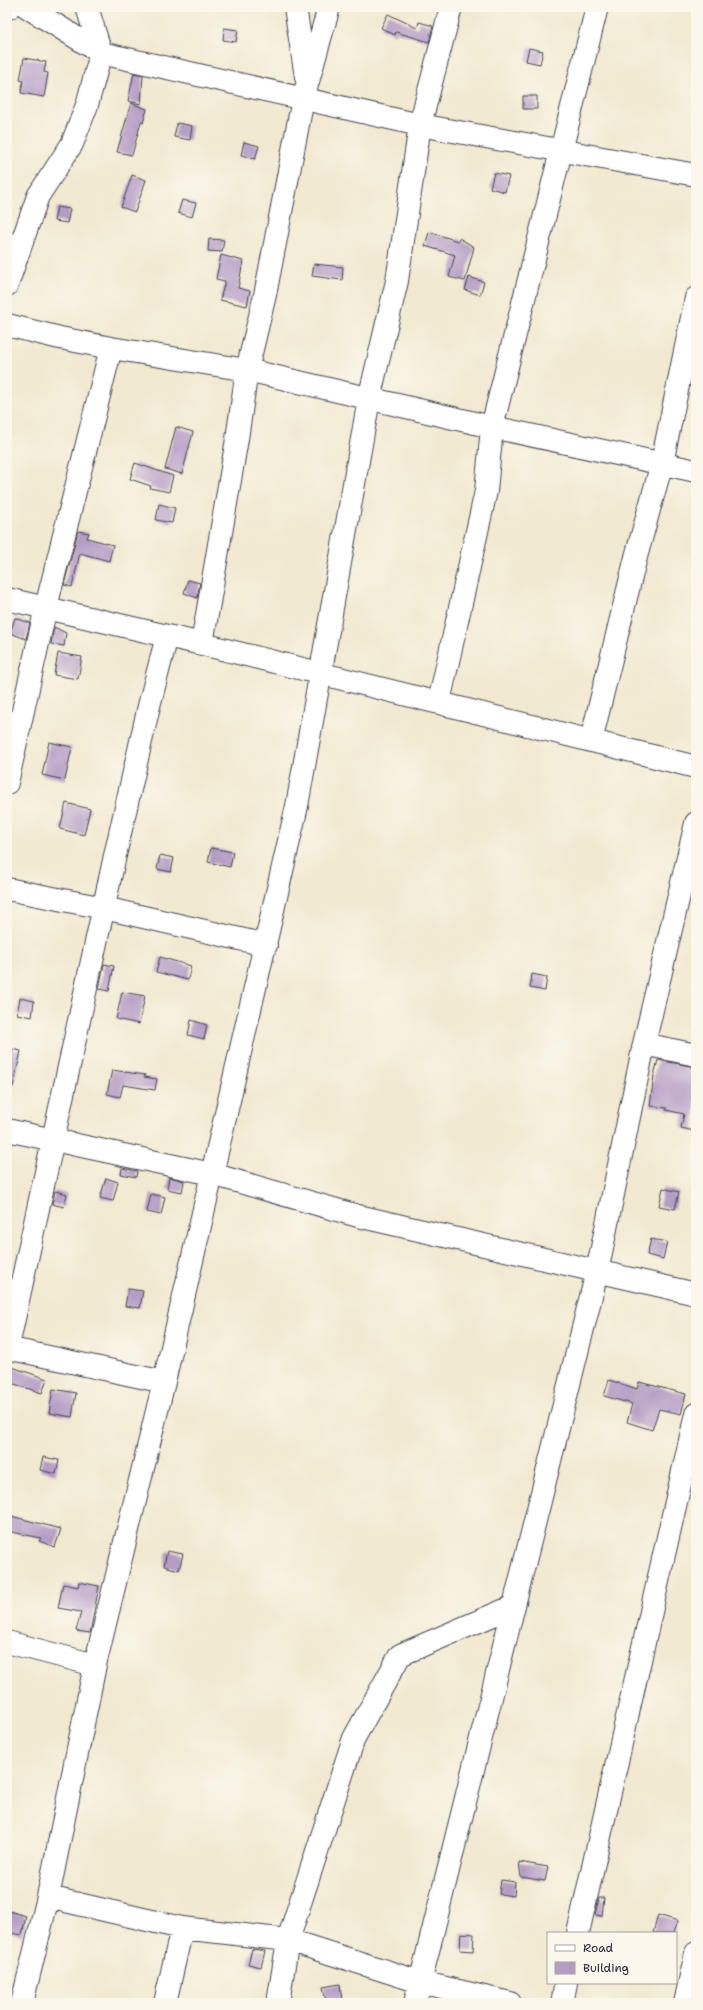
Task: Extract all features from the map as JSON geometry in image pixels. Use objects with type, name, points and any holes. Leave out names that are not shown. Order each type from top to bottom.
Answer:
[{"type":"street","points":[[27,7],[100,53],[305,90],[420,125],[696,175]]},
{"type":"street","points":[[7,285],[38,196],[72,144],[87,105],[100,53],[86,7]]},
{"type":"street","points":[[295,7],[305,90]]},
{"type":"street","points":[[202,644],[237,439],[247,370],[267,287],[305,90],[329,7]]},
{"type":"street","points":[[22,2003],[48,1897],[95,1665],[164,1382],[266,945],[296,806],[369,399],[397,281],[420,125],[450,7]]},
{"type":"street","points":[[439,702],[486,491],[492,427],[597,7]]},
{"type":"street","points":[[591,740],[636,557],[662,463],[696,298]]},
{"type":"street","points":[[7,325],[60,338],[111,348],[247,370],[492,427],[696,471]]},
{"type":"street","points":[[7,783],[46,607],[111,348]]},
{"type":"street","points":[[7,599],[202,644],[696,766]]},
{"type":"street","points":[[164,1382],[7,1349],[149,706],[167,636]]},
{"type":"street","points":[[415,2003],[597,1272],[644,1044],[696,823]]},
{"type":"street","points":[[7,889],[104,908],[266,945]]},
{"type":"street","points":[[644,1044],[696,1055]]},
{"type":"street","points":[[7,1130],[212,1174],[358,1216],[696,1294]]},
{"type":"street","points":[[578,1932],[696,1414]]},
{"type":"street","points":[[278,2003],[288,1940],[354,1738],[400,1655],[514,1606]]},
{"type":"street","points":[[7,1642],[95,1665]]},
{"type":"street","points":[[48,1897],[182,1928],[288,1940],[420,1982],[510,2003]]},
{"type":"street","points":[[166,2003],[182,1928]]},
{"type":"street","points":[[684,2003],[696,1953]]},
{"type":"street","points":[[562,2003],[566,1984]]},
{"type":"building","points":[[388,14],[417,28],[419,22],[433,26],[429,42],[396,32],[395,35],[381,28]]},
{"type":"building","points":[[224,28],[238,30],[236,42],[223,40]]},
{"type":"building","points":[[529,48],[543,51],[540,64],[526,61]]},
{"type":"building","points":[[24,58],[46,62],[44,72],[48,73],[44,97],[21,93],[23,81],[20,80]]},
{"type":"building","points":[[134,73],[143,75],[141,104],[128,101]]},
{"type":"building","points":[[523,96],[537,96],[537,109],[523,109]]},
{"type":"building","points":[[131,103],[147,109],[143,123],[141,122],[132,155],[117,152]]},
{"type":"building","points":[[177,123],[192,126],[190,140],[174,137]]},
{"type":"building","points":[[244,142],[259,146],[255,159],[241,155]]},
{"type":"building","points":[[494,173],[509,176],[505,192],[490,188]]},
{"type":"building","points":[[132,175],[146,180],[135,212],[121,207]]},
{"type":"building","points":[[182,200],[196,203],[192,217],[178,213]]},
{"type":"building","points":[[57,207],[70,209],[67,223],[54,221]]},
{"type":"building","points":[[429,232],[458,241],[459,238],[474,247],[465,281],[449,277],[455,255],[425,246]]},
{"type":"building","points":[[209,239],[224,240],[222,252],[208,251]]},
{"type":"building","points":[[221,255],[243,261],[238,288],[250,291],[247,306],[220,300],[225,281],[216,279]]},
{"type":"building","points":[[314,264],[343,267],[342,280],[312,276]]},
{"type":"building","points":[[469,277],[484,282],[480,295],[465,290]]},
{"type":"building","points":[[176,427],[193,432],[182,474],[165,469]]},
{"type":"building","points":[[135,463],[173,476],[169,492],[150,488],[151,486],[130,479]]},
{"type":"building","points":[[159,504],[175,508],[172,523],[156,520]]},
{"type":"building","points":[[78,531],[89,533],[87,538],[113,545],[109,561],[80,553],[72,587],[64,585]]},
{"type":"building","points":[[188,580],[200,583],[197,598],[184,593]]},
{"type":"building","points":[[15,618],[30,623],[26,639],[10,633]]},
{"type":"building","points":[[54,627],[66,633],[64,646],[51,644]]},
{"type":"building","points":[[58,653],[82,657],[78,679],[54,675]]},
{"type":"building","points":[[49,742],[72,747],[65,780],[42,775]]},
{"type":"building","points":[[66,803],[90,809],[84,835],[60,829]]},
{"type":"building","points":[[211,848],[233,852],[230,867],[208,862]]},
{"type":"building","points":[[160,855],[174,858],[171,872],[157,869]]},
{"type":"building","points":[[160,957],[191,966],[188,980],[156,972]]},
{"type":"building","points":[[104,964],[114,966],[109,991],[99,989]]},
{"type":"building","points":[[532,974],[547,977],[545,991],[530,988]]},
{"type":"building","points":[[122,992],[145,996],[139,1024],[116,1019]]},
{"type":"building","points":[[20,998],[34,1001],[32,1017],[17,1014]]},
{"type":"building","points":[[191,1020],[207,1025],[204,1039],[188,1035]]},
{"type":"building","points":[[7,1048],[21,1051],[13,1087],[7,1087]]},
{"type":"building","points":[[658,1060],[696,1067],[694,1131],[681,1128],[684,1114],[666,1110],[667,1108],[650,1106],[654,1075]]},
{"type":"building","points":[[112,1070],[145,1075],[144,1077],[157,1079],[155,1090],[123,1085],[120,1097],[107,1094]]},
{"type":"building","points":[[122,1168],[137,1171],[136,1177],[121,1174]]},
{"type":"building","points":[[169,1177],[184,1181],[182,1192],[167,1189]]},
{"type":"building","points":[[106,1178],[118,1182],[113,1201],[100,1198]]},
{"type":"building","points":[[663,1188],[679,1192],[675,1209],[659,1206]]},
{"type":"building","points":[[55,1191],[67,1194],[64,1207],[52,1204]]},
{"type":"building","points":[[151,1194],[165,1197],[161,1215],[147,1212]]},
{"type":"building","points":[[651,1239],[667,1242],[663,1259],[647,1255]]},
{"type":"building","points":[[128,1289],[143,1291],[140,1308],[125,1306]]},
{"type":"building","points":[[12,1367],[47,1379],[42,1393],[8,1382]]},
{"type":"building","points":[[609,1380],[637,1389],[639,1382],[686,1394],[681,1414],[659,1409],[652,1430],[627,1422],[632,1404],[604,1396]]},
{"type":"building","points":[[53,1389],[76,1393],[72,1417],[49,1413]]},
{"type":"building","points":[[43,1457],[59,1460],[56,1474],[40,1470]]},
{"type":"building","points":[[7,1515],[61,1529],[55,1547],[39,1541],[41,1538],[7,1531]]},
{"type":"building","points":[[167,1551],[183,1554],[179,1570],[164,1566]]},
{"type":"building","points":[[79,1582],[99,1586],[90,1633],[76,1631],[81,1612],[58,1608],[63,1584],[78,1587]]},
{"type":"building","points":[[519,1862],[548,1867],[545,1881],[521,1877]]},
{"type":"building","points":[[501,1880],[515,1882],[514,1896],[499,1894]]},
{"type":"building","points":[[599,1898],[604,1898],[602,1916],[595,1915]]},
{"type":"building","points":[[9,1911],[26,1916],[22,1935],[7,1932]]},
{"type":"building","points":[[658,1915],[678,1921],[674,1932],[653,1932]]},
{"type":"building","points":[[461,1933],[474,1934],[473,1951],[460,1950]]},
{"type":"building","points":[[252,1949],[265,1951],[261,1967],[248,1964]]},
{"type":"building","points":[[340,1984],[342,2000],[326,2002],[323,1987]]}]
